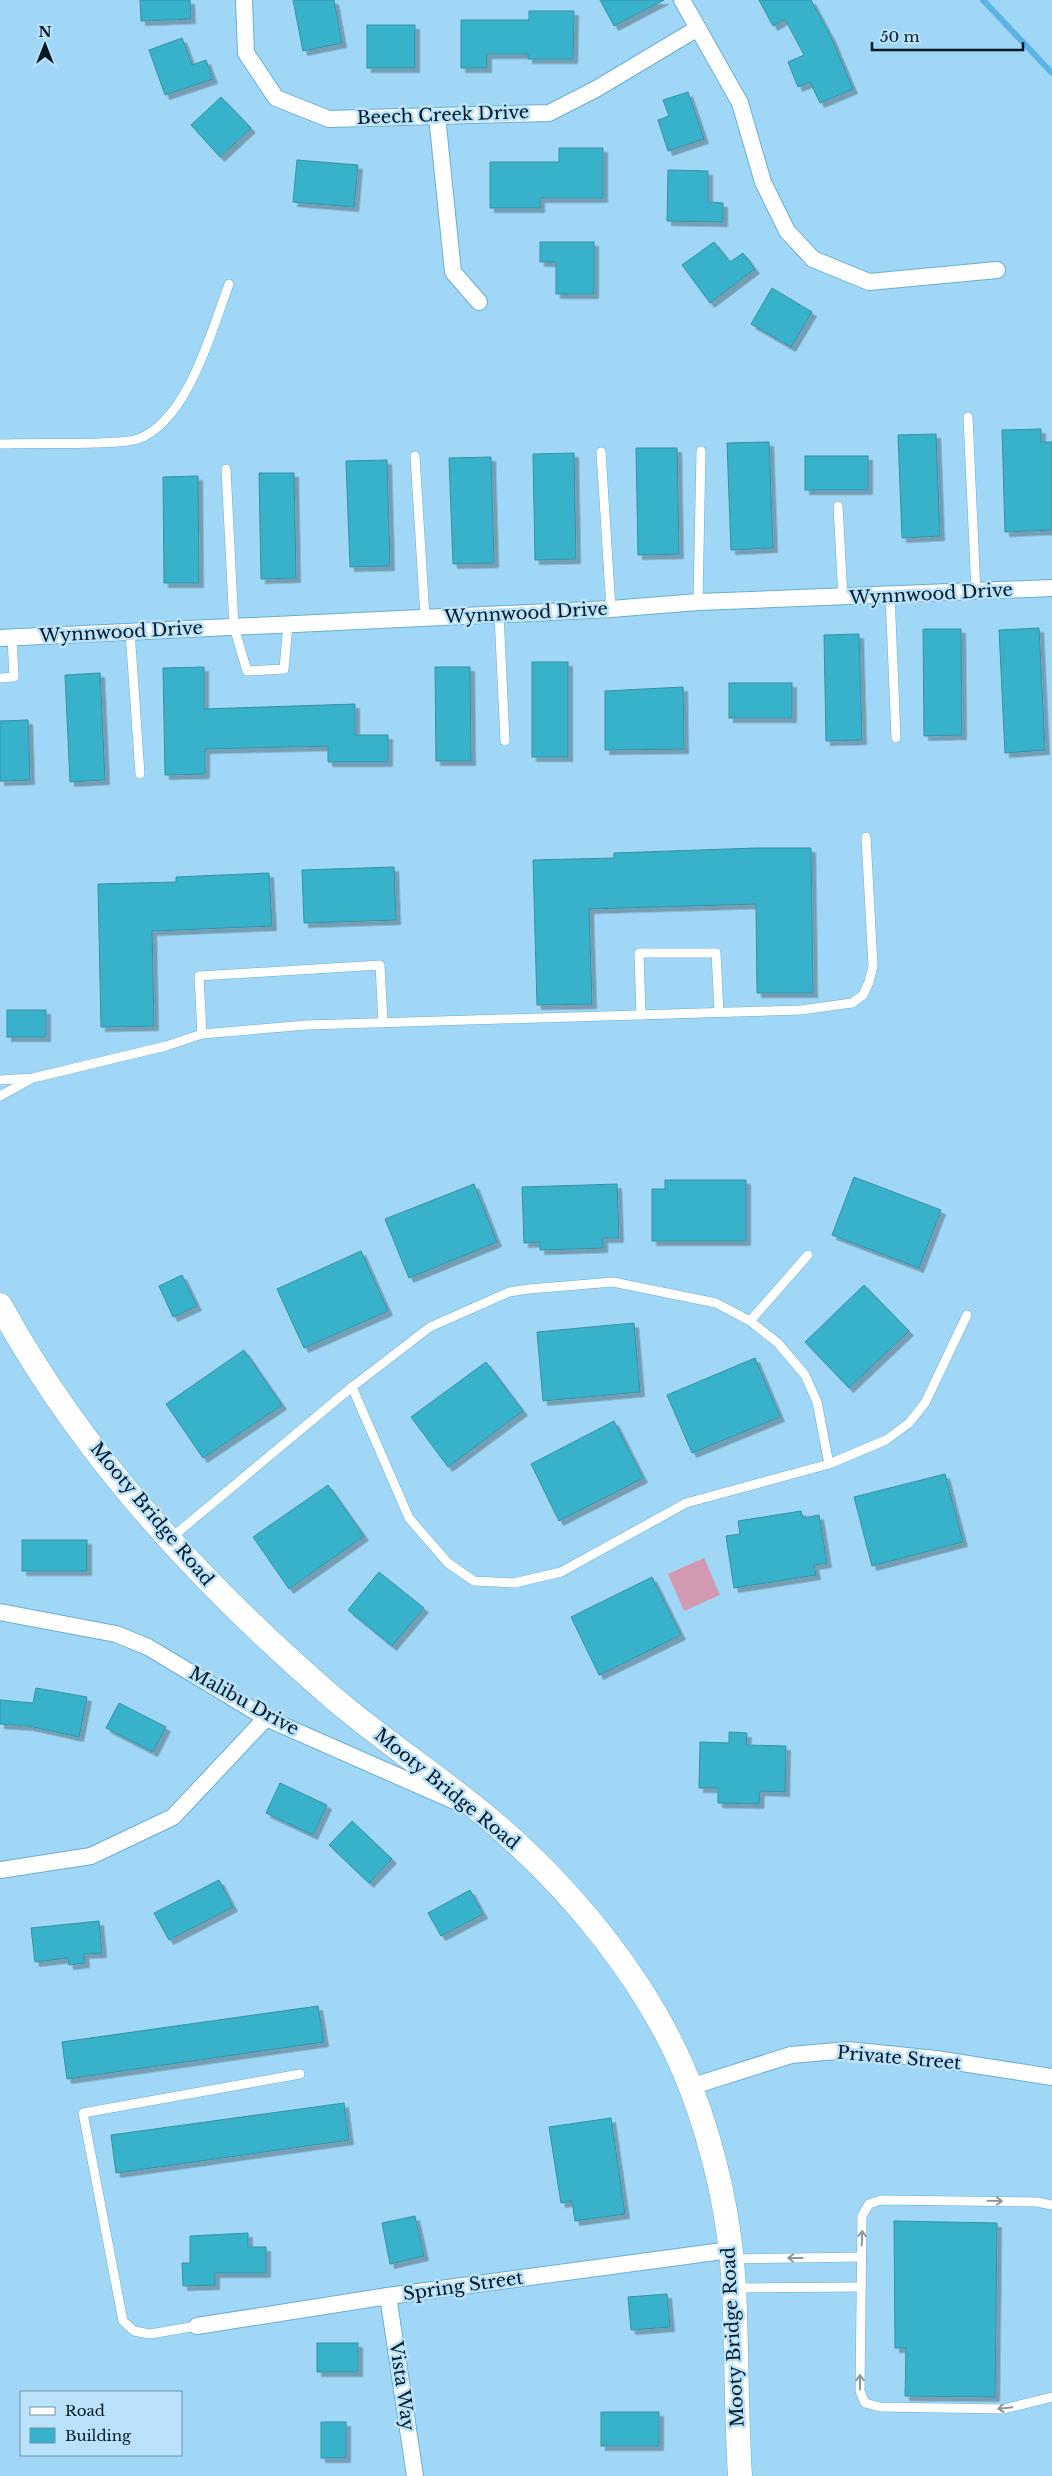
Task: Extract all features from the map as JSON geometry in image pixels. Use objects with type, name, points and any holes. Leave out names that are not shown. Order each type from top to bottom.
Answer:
[{"type":"main road","name":"Mooty Bridge Road","points":[[0,1305],[75,1422],[132,1497],[169,1540],[242,1615],[328,1693],[394,1748],[482,1813],[534,1860],[610,1946],[656,2016],[690,2087],[716,2172],[731,2254],[734,2288],[740,2476]]},
{"type":"street","name":"Beech Creek Drive","points":[[244,0],[246,53],[276,98],[330,119],[549,112],[596,89],[698,28]]},
{"type":"street","points":[[682,0],[740,103],[763,182],[787,231],[813,259],[869,282],[997,270]]},
{"type":"street","points":[[437,116],[453,272],[480,302]]},
{"type":"street","name":"Wynnwood Drive","points":[[6,637],[610,609],[698,602],[843,598],[890,594],[1052,588]]},
{"type":"street","name":"Malibu Drive","points":[[0,1612],[116,1634],[148,1648],[266,1718],[482,1813]]},
{"type":"street","points":[[0,1870],[91,1856],[173,1817],[266,1718]]},
{"type":"street","name":"Private Street","points":[[690,2087],[791,2055],[848,2050],[936,2059],[1052,2077]]},
{"type":"street","name":"Spring Street","points":[[197,2326],[388,2296],[731,2254]]},
{"type":"street","name":"Vista Way","points":[[388,2296],[415,2476]]},
{"type":"lane","points":[[0,444],[117,442],[137,439],[148,434],[174,409],[192,379],[229,284]]},
{"type":"lane","points":[[968,417],[976,592]]},
{"type":"lane","points":[[698,602],[701,451]]},
{"type":"lane","points":[[602,452],[610,609]]},
{"type":"lane","points":[[414,456],[425,618]]},
{"type":"lane","points":[[226,469],[234,626],[247,671],[284,669],[288,624]]},
{"type":"lane","points":[[838,506],[843,598]]},
{"type":"lane","points":[[890,594],[896,738]]},
{"type":"lane","points":[[499,614],[505,741]]},
{"type":"lane","points":[[130,631],[140,774]]},
{"type":"lane","points":[[0,678],[14,677],[6,637]]},
{"type":"lane","points":[[0,1080],[33,1078],[166,1046],[202,1034],[307,1025],[801,1010],[852,1004],[863,995],[873,966],[866,837]]},
{"type":"lane","points":[[641,1015],[639,953],[716,953],[719,1012]]},
{"type":"lane","points":[[202,1034],[199,976],[380,965],[383,1023]]},
{"type":"lane","points":[[0,1096],[33,1078]]},
{"type":"lane","points":[[750,1321],[808,1255]]},
{"type":"lane","points":[[169,1540],[352,1387],[430,1328],[509,1292],[612,1282],[716,1303],[750,1321],[778,1343],[805,1375],[817,1402],[829,1464]]},
{"type":"lane","points":[[352,1387],[409,1518],[448,1563],[474,1582],[514,1584],[561,1572],[686,1503],[829,1464],[886,1440],[909,1423],[925,1403],[967,1315]]},
{"type":"lane","points":[[197,2326],[150,2334],[134,2331],[123,2321],[83,2113],[300,2074]]},
{"type":"lane","points":[[1052,2205],[1037,2202],[881,2200],[870,2204],[862,2216],[860,2287],[860,2391],[865,2403],[880,2407],[1004,2409],[1052,2397]]},
{"type":"lane","points":[[731,2254],[861,2257]]},
{"type":"lane","points":[[734,2288],[860,2287]]},
{"type":"shaded area","points":[[704,1558],[720,1595],[684,1611],[668,1574]]},
{"type":"building","points":[[140,0],[190,0],[191,19],[141,21]]},
{"type":"building","points":[[293,0],[334,0],[342,43],[303,51]]},
{"type":"building","points":[[600,0],[664,0],[614,26]]},
{"type":"building","points":[[759,0],[811,0],[831,37],[853,89],[820,103],[810,82],[798,87],[788,62],[804,55],[785,19],[773,26]]},
{"type":"building","points":[[529,11],[574,11],[573,59],[528,59],[528,54],[487,54],[487,68],[461,68],[461,20],[529,20]]},
{"type":"building","points":[[367,25],[415,25],[415,68],[367,68]]},
{"type":"building","points":[[182,38],[192,65],[206,60],[213,79],[165,95],[149,50]]},
{"type":"building","points":[[688,92],[704,139],[668,151],[658,120],[669,116],[663,100]]},
{"type":"building","points":[[221,97],[251,128],[220,157],[191,125]]},
{"type":"building","points":[[559,148],[603,148],[603,198],[540,198],[540,208],[490,208],[490,162],[559,162]]},
{"type":"building","points":[[297,160],[358,165],[354,207],[293,202]]},
{"type":"building","points":[[668,170],[708,171],[708,202],[723,203],[723,222],[667,221]]},
{"type":"building","points":[[540,242],[594,242],[594,294],[556,294],[556,262],[540,262]]},
{"type":"building","points":[[714,242],[730,262],[743,253],[755,269],[710,303],[682,265]]},
{"type":"building","points":[[772,288],[812,312],[791,347],[751,324]]},
{"type":"building","points":[[1041,429],[1041,442],[1052,442],[1052,530],[1005,532],[1002,430]]},
{"type":"building","points":[[936,434],[940,536],[902,538],[898,435]]},
{"type":"building","points":[[769,442],[773,548],[731,550],[727,443]]},
{"type":"building","points":[[636,448],[677,448],[679,554],[638,555]]},
{"type":"building","points":[[574,453],[576,559],[535,560],[533,454]]},
{"type":"building","points":[[805,456],[868,456],[868,490],[805,490]]},
{"type":"building","points":[[491,457],[494,563],[453,564],[449,458]]},
{"type":"building","points":[[387,460],[390,566],[350,567],[346,461]]},
{"type":"building","points":[[259,473],[294,473],[296,578],[261,579]]},
{"type":"building","points":[[198,476],[199,583],[164,583],[163,477]]},
{"type":"building","points":[[1039,628],[1045,750],[1005,753],[999,630]]},
{"type":"building","points":[[923,629],[961,629],[962,735],[924,736]]},
{"type":"building","points":[[859,634],[862,740],[826,741],[824,635]]},
{"type":"building","points":[[532,662],[568,662],[568,757],[532,757]]},
{"type":"building","points":[[204,667],[204,709],[355,704],[355,735],[388,735],[388,762],[328,762],[328,746],[205,749],[205,774],[165,775],[163,668]]},
{"type":"building","points":[[435,667],[470,667],[471,761],[436,761]]},
{"type":"building","points":[[100,673],[105,780],[70,782],[65,675]]},
{"type":"building","points":[[729,683],[792,683],[792,718],[729,718]]},
{"type":"building","points":[[683,687],[684,749],[605,750],[605,691]]},
{"type":"building","points":[[28,720],[30,780],[0,781],[0,721]]},
{"type":"building","points":[[811,848],[813,993],[757,993],[756,904],[589,909],[592,1004],[537,1005],[533,860],[614,858],[614,853]]},
{"type":"building","points":[[394,867],[396,920],[304,923],[302,870]]},
{"type":"building","points":[[269,873],[272,926],[152,931],[154,1026],[101,1027],[98,884],[176,882],[176,877]]},
{"type":"building","points":[[7,1010],[46,1010],[46,1037],[7,1037]]},
{"type":"building","points":[[854,1177],[941,1210],[919,1268],[832,1235]]},
{"type":"building","points":[[665,1180],[746,1180],[746,1241],[652,1241],[652,1189],[665,1189]]},
{"type":"building","points":[[474,1184],[497,1242],[409,1278],[385,1219]]},
{"type":"building","points":[[617,1184],[619,1238],[603,1238],[603,1248],[540,1250],[540,1242],[524,1243],[522,1187]]},
{"type":"building","points":[[361,1251],[388,1311],[304,1348],[277,1289]]},
{"type":"building","points":[[182,1275],[197,1306],[173,1317],[159,1286]]},
{"type":"building","points":[[864,1285],[909,1331],[849,1388],[805,1342]]},
{"type":"building","points":[[634,1323],[640,1392],[543,1401],[537,1332]]},
{"type":"building","points":[[244,1350],[282,1405],[203,1458],[166,1404]]},
{"type":"building","points":[[755,1358],[780,1417],[692,1453],[667,1395]]},
{"type":"building","points":[[486,1362],[523,1411],[448,1467],[411,1417]]},
{"type":"building","points":[[614,1421],[643,1478],[559,1521],[531,1464]]},
{"type":"building","points":[[945,1474],[963,1542],[872,1566],[854,1497]]},
{"type":"building","points":[[328,1485],[364,1536],[289,1589],[253,1537]]},
{"type":"building","points":[[801,1511],[803,1518],[819,1515],[827,1563],[814,1565],[816,1575],[734,1588],[726,1536],[740,1534],[738,1521]]},
{"type":"building","points":[[22,1540],[87,1540],[87,1571],[22,1571]]},
{"type":"building","points":[[379,1572],[424,1608],[392,1646],[348,1610]]},
{"type":"building","points":[[652,1577],[681,1635],[599,1675],[571,1617]]},
{"type":"building","points":[[36,1688],[87,1697],[79,1737],[29,1726],[0,1724],[0,1700],[33,1703]]},
{"type":"building","points":[[119,1703],[166,1727],[153,1752],[106,1728]]},
{"type":"building","points":[[729,1732],[747,1733],[746,1745],[786,1746],[785,1792],[760,1791],[759,1804],[718,1803],[718,1788],[699,1788],[700,1742],[729,1743]]},
{"type":"building","points":[[280,1783],[327,1805],[313,1835],[266,1813]]},
{"type":"building","points":[[352,1821],[392,1859],[369,1883],[329,1845]]},
{"type":"building","points":[[219,1880],[233,1907],[169,1940],[154,1913]]},
{"type":"building","points":[[470,1890],[483,1914],[441,1936],[428,1913]]},
{"type":"building","points":[[99,1921],[102,1953],[84,1954],[85,1963],[69,1965],[68,1958],[35,1962],[31,1928]]},
{"type":"building","points":[[318,2006],[324,2042],[67,2079],[62,2042]]},
{"type":"building","points":[[344,2103],[349,2140],[116,2173],[111,2135]]},
{"type":"building","points":[[611,2118],[625,2214],[575,2221],[572,2201],[561,2203],[549,2127]]},
{"type":"building","points":[[415,2216],[424,2256],[390,2264],[382,2223]]},
{"type":"building","points":[[894,2221],[997,2223],[995,2397],[905,2396],[906,2348],[895,2348]]},
{"type":"building","points":[[248,2233],[248,2247],[266,2247],[266,2273],[215,2273],[215,2285],[183,2286],[182,2263],[190,2263],[190,2236]]},
{"type":"building","points":[[667,2294],[670,2327],[631,2330],[628,2297]]},
{"type":"building","points":[[317,2343],[358,2343],[358,2372],[317,2372]]},
{"type":"building","points":[[601,2412],[659,2412],[659,2446],[601,2446]]},
{"type":"building","points":[[321,2422],[346,2422],[346,2458],[321,2458]]},
{"type":"waterway","points":[[983,0],[1052,73]]}]
